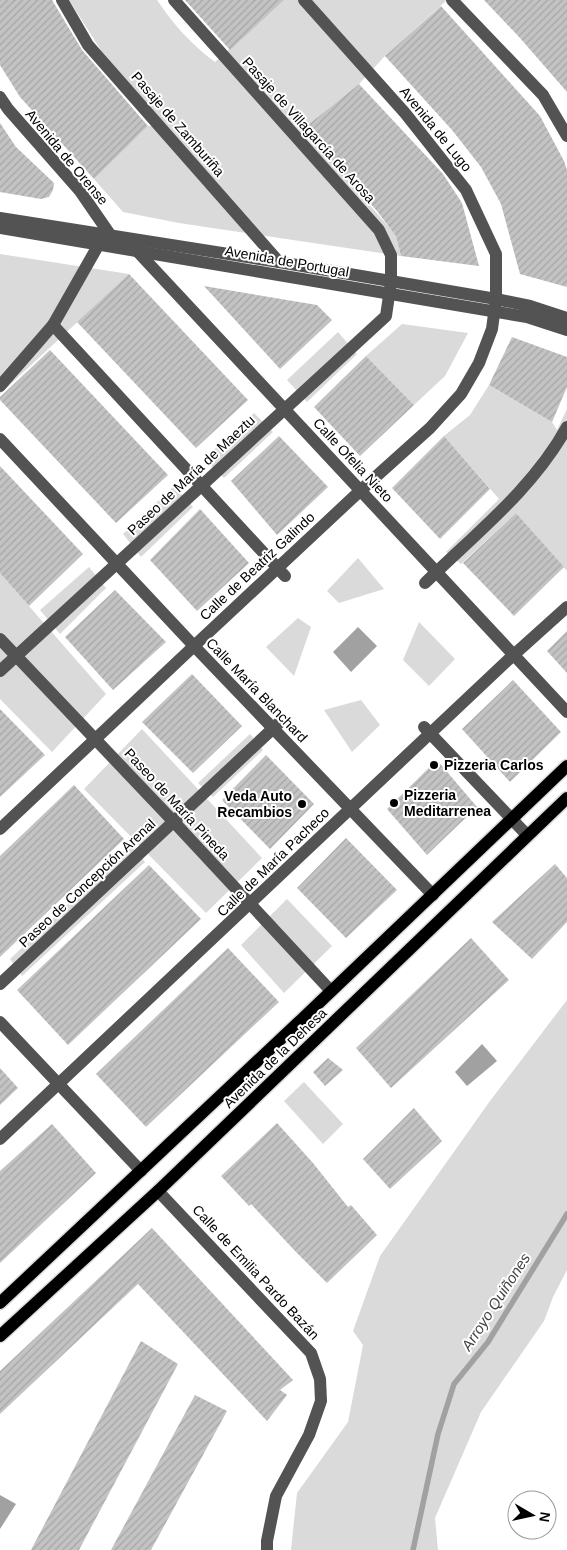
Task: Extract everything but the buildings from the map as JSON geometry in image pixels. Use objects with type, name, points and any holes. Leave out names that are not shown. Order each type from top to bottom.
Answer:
[{"type":"main road","name":"Avenida de la Dehesa","points":[[0,1303],[567,766]]},
{"type":"main road","name":"Avenida de la Dehesa","points":[[0,1336],[158,1191],[567,798]]},
{"type":"street","name":"Pasaje de Zamburiña","points":[[62,0],[88,45],[280,262]]},
{"type":"street","name":"Pasaje de Villagarcía de Arosa","points":[[174,0],[379,230],[391,255],[390,288]]},
{"type":"street","name":"Avenida de Lugo","points":[[304,0],[405,113],[466,190],[496,254],[496,306]]},
{"type":"street","points":[[452,0],[543,95],[567,136]]},
{"type":"street","name":"Avenida de Orense","points":[[0,96],[8,110],[80,191],[111,236]]},
{"type":"street","name":"Avenida de Portugal","points":[[0,218],[280,262],[390,288]]},
{"type":"street","name":"Avenida de Portugal","points":[[0,228],[496,306],[530,306],[567,318]]},
{"type":"street","points":[[0,386],[54,325],[99,244],[111,236]]},
{"type":"street","name":"Calle Ofelia Nieto","points":[[111,236],[137,251],[567,712]]},
{"type":"street","name":"Paseo de María de Maeztu","points":[[0,671],[386,316],[390,288]]},
{"type":"street","name":"Avenida de Portugal","points":[[496,306],[567,330]]},
{"type":"street","name":"Calle de Beatriz Galindo","points":[[0,830],[194,646],[281,572],[361,490],[430,428],[460,394],[479,363],[492,329],[496,306]]},
{"type":"street","points":[[54,325],[281,572]]},
{"type":"street","points":[[425,582],[520,491],[544,464],[567,427]]},
{"type":"street","name":"Calle María Blanchard","points":[[0,439],[194,646],[277,725],[350,809],[432,895]]},
{"type":"street","name":"Calle de María Pacheco","points":[[0,1139],[250,905],[350,809],[427,730],[567,607]]},
{"type":"street","name":"Paseo de María Pineda","points":[[0,639],[331,991]]},
{"type":"street","name":"Paseo de Concepción Arenal","points":[[0,984],[277,725]]},
{"type":"street","points":[[427,730],[527,835]]},
{"type":"street","points":[[0,1022],[141,1171]]},
{"type":"street","name":"Calle de Emilia Pardo Bazán","points":[[158,1191],[311,1353],[320,1379],[321,1401],[309,1435],[276,1496],[267,1550]]},
{"type":"shaded area","points":[[69,0],[157,0],[183,34],[215,62],[284,0],[447,0],[385,56],[359,84],[303,129],[396,235],[401,256],[179,223],[123,212],[94,179],[148,126],[165,126],[111,66]]},
{"type":"shaded area","points":[[0,254],[129,274],[0,394]]},
{"type":"shaded area","points":[[402,324],[468,333],[445,376],[414,405],[366,356]]},
{"type":"shaded area","points":[[338,332],[357,354],[307,402],[287,380]]},
{"type":"shaded area","points":[[489,385],[552,422],[557,430],[567,409],[567,571],[516,513],[461,564],[446,552],[499,499],[444,436],[470,415]]},
{"type":"shaded area","points":[[254,413],[273,432],[224,478],[204,459]]},
{"type":"shaded area","points":[[174,486],[193,507],[141,557],[123,534]]},
{"type":"shaded area","points":[[358,558],[384,589],[339,603],[327,591]]},
{"type":"shaded area","points":[[89,567],[106,588],[60,634],[40,610]]},
{"type":"shaded area","points":[[0,573],[106,694],[52,752],[0,699]]},
{"type":"shaded area","points":[[298,618],[311,627],[294,676],[266,647]]},
{"type":"shaded area","points":[[419,622],[455,659],[429,686],[403,660]]},
{"type":"shaded area","points":[[358,627],[377,646],[351,672],[333,652]]},
{"type":"shaded area","points":[[361,700],[380,725],[352,752],[324,710]]},
{"type":"shaded area","points":[[142,729],[262,858],[206,913],[84,789]]},
{"type":"shaded area","points":[[250,734],[263,750],[213,797],[198,783]]},
{"type":"shaded area","points":[[130,845],[145,862],[22,976],[10,959]]},
{"type":"shaded area","points":[[287,899],[332,946],[284,993],[241,945]]},
{"type":"shaded area","points":[[567,1000],[567,1270],[553,1297],[544,1321],[481,1412],[435,1518],[438,1550],[291,1550],[297,1493],[348,1422],[363,1345],[353,1331],[380,1256],[490,1101]]},
{"type":"shaded area","points":[[482,1044],[497,1061],[467,1086],[455,1072]]},
{"type":"shaded area","points":[[304,1082],[343,1124],[323,1144],[284,1101]]},
{"type":"shaded area","points":[[0,1495],[16,1504],[0,1529]]},
{"type":"waterway","name":"Arroyo Quiñones","points":[[413,1550],[438,1434],[454,1384],[488,1342],[567,1214]]},
{"type":"place","name":"Pizzeria Carlos","points":[[434,765]]},
{"type":"place","name":"Pizzeria Meditarrenea","points":[[394,803]]},
{"type":"place","name":"Veda Auto Recambios","points":[[302,804]]}]
